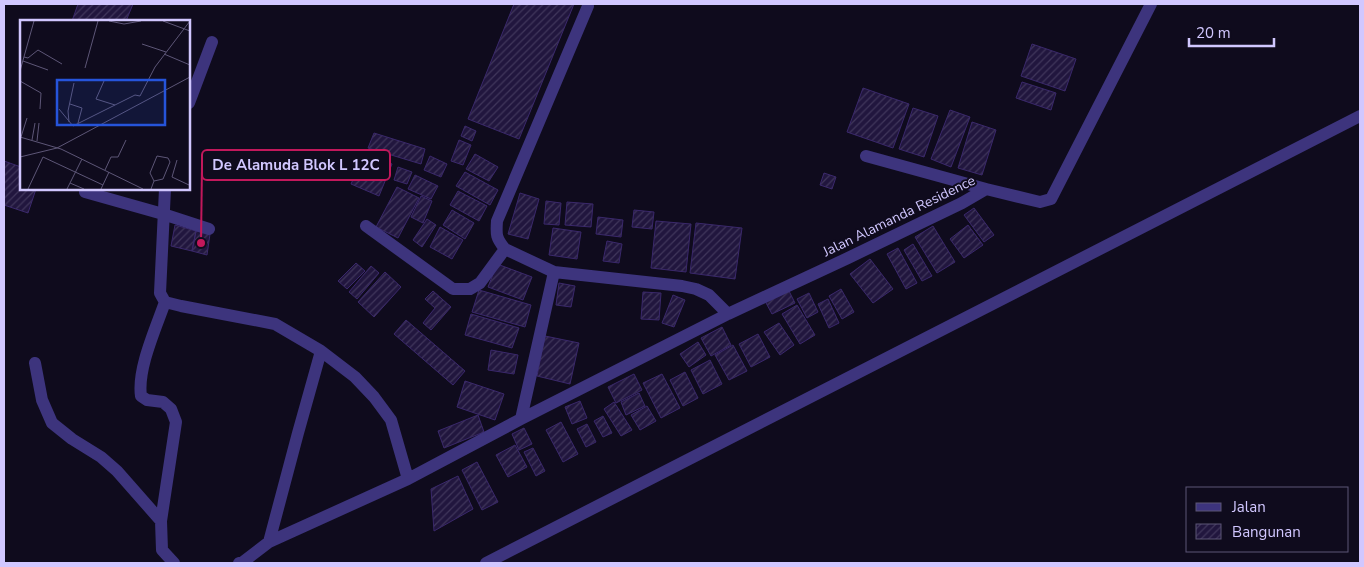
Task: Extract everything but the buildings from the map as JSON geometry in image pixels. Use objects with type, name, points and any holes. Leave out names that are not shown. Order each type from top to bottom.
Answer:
[{"type":"street","name":"Jalan Alamanda Residence","points":[[239,563],[269,542],[408,479],[728,314],[962,203],[986,189],[1040,202],[1051,199],[1151,4]]},
{"type":"street","points":[[588,6],[497,221],[496,234],[500,243],[505,249],[554,272],[696,289],[709,295],[728,314]]},
{"type":"street","points":[[190,100],[212,42]]},
{"type":"street","points":[[486,563],[1360,116]]},
{"type":"street","points":[[866,156],[986,189]]},
{"type":"street","points":[[165,190],[160,293],[165,302],[275,324],[321,351],[355,377],[374,397],[391,420],[408,479]]},
{"type":"street","points":[[85,192],[164,214],[209,229]]},
{"type":"street","points":[[366,226],[453,289],[470,290],[480,283],[505,249]]},
{"type":"street","points":[[522,419],[554,272]]},
{"type":"street","points":[[165,302],[145,359],[140,386],[141,396],[147,400],[162,402],[171,409],[176,422],[161,521],[162,550],[174,563]]},
{"type":"street","points":[[269,542],[321,351]]},
{"type":"street","points":[[35,363],[42,400],[52,424],[101,457],[117,471],[161,521]]},
{"type":"place","name":"De Alamuda Blok L 12C","points":[[201,243]]}]
